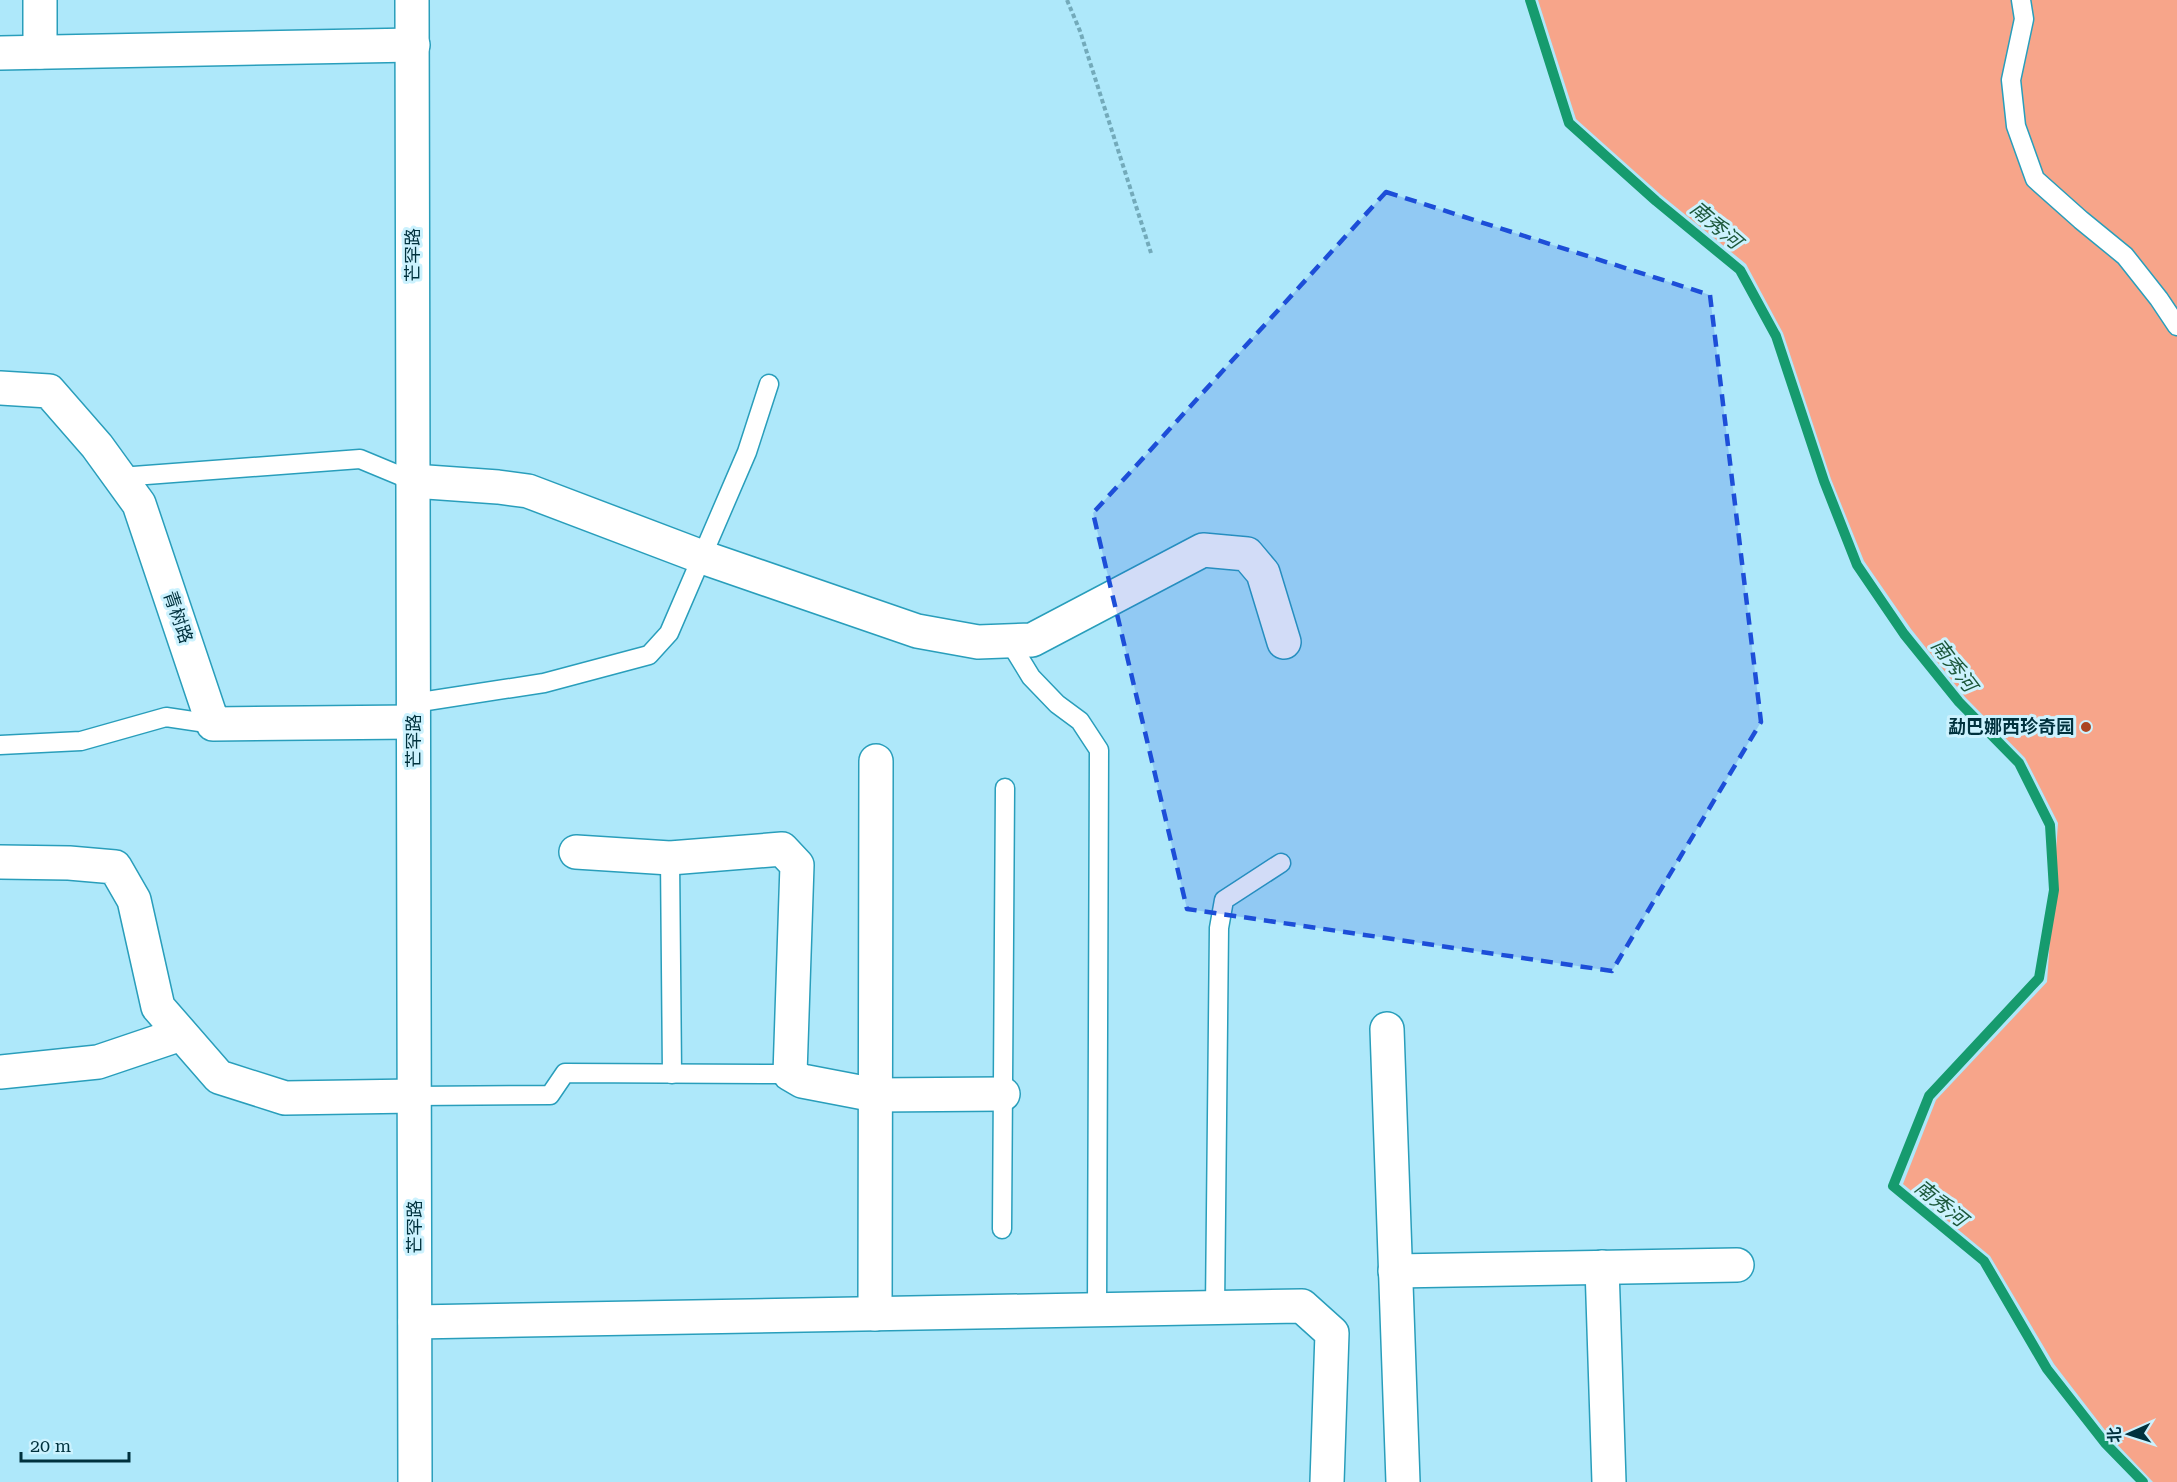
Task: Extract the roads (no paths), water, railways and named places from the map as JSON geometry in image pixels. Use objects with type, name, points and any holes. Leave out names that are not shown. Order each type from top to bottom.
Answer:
[{"type":"street","points":[[40,0],[40,52]]},
{"type":"street","name":"芒罕路","points":[[412,0],[415,1482]]},
{"type":"street","points":[[0,53],[412,45]]},
{"type":"street","name":"青树路","points":[[0,388],[49,391],[97,446],[139,504],[213,724]]},
{"type":"street","points":[[413,481],[528,491],[702,557],[916,632],[978,642],[1032,640],[1203,550],[1247,554],[1263,573],[1284,642]]},
{"type":"street","points":[[213,724],[413,712]]},
{"type":"street","points":[[875,1314],[876,761]]},
{"type":"street","points":[[576,852],[670,858],[782,849],[797,865],[790,1074],[802,1081],[875,1095],[1003,1094]]},
{"type":"street","points":[[0,862],[115,867],[134,900],[158,1007],[219,1077],[285,1098],[414,1096]]},
{"type":"street","points":[[1388,1029],[1403,1482]]},
{"type":"street","points":[[0,1072],[98,1062],[181,1034]]},
{"type":"street","points":[[1395,1271],[1737,1265]]},
{"type":"street","points":[[1602,1267],[1609,1482]]},
{"type":"street","points":[[415,1322],[1302,1306],[1332,1333],[1327,1482]]},
{"type":"lane","points":[[2021,0],[2024,20],[2011,80],[2016,126],[2035,179],[2125,256],[2177,326]]},
{"type":"lane","points":[[413,712],[544,683],[649,655],[669,633],[747,452],[770,384]]},
{"type":"lane","points":[[120,477],[360,459],[413,481]]},
{"type":"lane","points":[[1010,641],[1031,677],[1058,704],[1080,721],[1099,750],[1097,1310]]},
{"type":"lane","points":[[0,745],[81,741],[166,717],[213,724]]},
{"type":"lane","points":[[1002,1229],[1005,788]]},
{"type":"lane","points":[[670,858],[672,1074]]},
{"type":"lane","points":[[1215,1308],[1220,928],[1224,900],[1281,863]]},
{"type":"lane","points":[[414,1096],[550,1095],[565,1073],[790,1074]]},
{"type":"waterway","name":"南秀河","points":[[1530,0],[1569,123],[1656,201],[1740,270],[1776,336],[1824,481],[1857,565],[1904,634],[1959,702],[2019,763],[2050,825],[2054,890],[2039,978],[1929,1096],[1893,1186],[1984,1261],[2047,1369],[2105,1443],[2143,1482]]},
{"type":"place","name":"勐巴娜西珍奇园","points":[[2086,727]]}]
